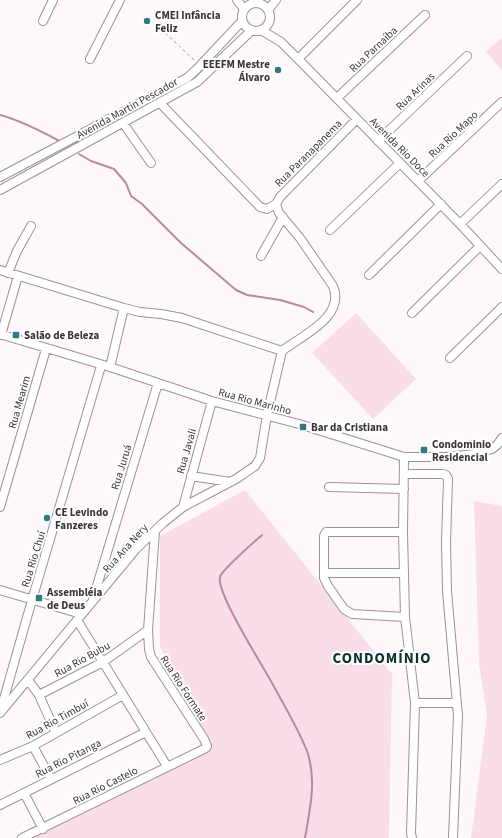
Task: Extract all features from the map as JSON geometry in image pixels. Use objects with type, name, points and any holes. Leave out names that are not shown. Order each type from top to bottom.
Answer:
[{"type":"street","points":[[43,21],[53,0]]},
{"type":"street","points":[[90,58],[120,0]]},
{"type":"street","points":[[237,0],[246,5],[260,4],[269,0]]},
{"type":"street","points":[[268,10],[276,0]]},
{"type":"street","points":[[298,59],[357,0]]},
{"type":"street","points":[[246,5],[242,13],[242,21],[247,28],[252,30],[261,30],[269,21],[269,16],[268,10],[260,4]]},
{"type":"street","name":"Rua Parnaíba","points":[[336,98],[425,15]]},
{"type":"street","name":"Avenida Martin Pescador","points":[[0,177],[178,83],[192,74],[242,21]]},
{"type":"street","name":"Avenida Rio Doce","points":[[269,21],[281,42]]},
{"type":"street","name":"Avenida Martin Pescador","points":[[0,190],[197,82],[252,30]]},
{"type":"street","name":"Avenida Rio Doce","points":[[261,30],[281,42],[502,268]]},
{"type":"street","name":"Rua Arinas","points":[[378,141],[467,56]]},
{"type":"street","name":"Rua Rio Mapo","points":[[418,181],[502,102]]},
{"type":"street","points":[[160,103],[260,207],[267,209],[276,204]]},
{"type":"street","name":"Rua Paranapanema","points":[[282,351],[317,327],[329,316],[333,308],[336,295],[333,286],[300,238],[278,210],[276,204],[280,197],[357,119]]},
{"type":"street","points":[[123,123],[151,163]]},
{"type":"street","points":[[330,230],[400,162]]},
{"type":"street","points":[[460,224],[502,184]]},
{"type":"street","points":[[369,275],[441,204]]},
{"type":"street","points":[[261,256],[283,217]]},
{"type":"street","points":[[31,226],[4,272],[124,308],[140,312],[178,317],[282,351]]},
{"type":"street","points":[[412,314],[480,246]]},
{"type":"street","points":[[0,334],[18,276]]},
{"type":"street","points":[[450,358],[502,306]]},
{"type":"street","name":"Rua Rio Chuí","points":[[0,712],[32,600],[124,308]]},
{"type":"street","name":"Rua Rio Marinho","points":[[0,334],[212,401],[267,415],[404,457],[447,457],[474,454],[492,449],[502,438]]},
{"type":"street","name":"Rua Mearim","points":[[0,507],[46,349]]},
{"type":"street","name":"Rua Ana Nery","points":[[0,712],[136,549],[183,507],[230,482],[257,464],[260,458],[267,415],[282,351]]},
{"type":"street","name":"Rua Juruá","points":[[91,603],[158,383]]},
{"type":"street","name":"Rua Javali","points":[[183,507],[190,476],[212,401]]},
{"type":"street","points":[[404,457],[403,573],[405,617],[415,703],[412,838]]},
{"type":"street","points":[[405,474],[442,474],[448,479],[446,568],[458,716],[453,838]]},
{"type":"street","points":[[190,476],[230,482]]},
{"type":"street","points":[[329,487],[404,489]]},
{"type":"street","points":[[148,627],[155,531]]},
{"type":"street","points":[[403,532],[326,532],[324,536],[324,573],[328,586],[348,612],[357,614],[405,617]]},
{"type":"street","points":[[324,573],[403,573]]},
{"type":"street","points":[[0,590],[79,617],[103,662],[167,766]]},
{"type":"street","name":"Rua Rio Bubu","points":[[39,695],[103,662],[148,627]]},
{"type":"street","name":"Rua Rio Formate","points":[[148,627],[151,657],[207,746],[198,752]]},
{"type":"street","points":[[28,680],[39,695],[56,733]]},
{"type":"street","name":"Rua Rio Timbuí","points":[[0,760],[33,746],[123,695]]},
{"type":"street","points":[[415,703],[457,703]]},
{"type":"street","name":"Rua Rio Pitanga","points":[[0,805],[146,732]]},
{"type":"street","points":[[33,746],[51,779]]},
{"type":"street","name":"Rua Rio Castelo","points":[[22,838],[198,752]]},
{"type":"street","points":[[24,793],[43,829]]},
{"type":"path","points":[[161,29],[200,66]]},
{"type":"shaded area","points":[[502,38],[502,71],[486,51]]},
{"type":"shaded area","points":[[356,313],[416,379],[373,419],[312,353]]},
{"type":"shaded area","points":[[245,490],[392,674],[389,838],[28,838],[72,818],[210,748],[160,646],[160,536]]},
{"type":"shaded area","points":[[474,501],[502,506],[502,838],[471,838],[487,715],[479,664]]},
{"type":"waterway","points":[[0,115],[24,123],[61,142]]},
{"type":"waterway","points":[[79,154],[91,161],[114,169],[126,183],[131,196],[142,204],[181,243],[236,290],[247,295],[280,300],[304,307],[313,312]]},
{"type":"waterway","points":[[262,535],[226,569],[220,577],[221,585],[232,613],[291,717],[307,751],[312,773],[312,794],[305,838]]},
{"type":"place","name":"CMEI Infância Feliz","points":[[147,21]]},
{"type":"place","name":"EEEFM Mestre Álvaro","points":[[278,70]]},
{"type":"place","name":"Salão de Beleza","points":[[16,335]]},
{"type":"place","name":"Bar da Cristiana","points":[[303,427]]},
{"type":"place","name":"Condominio Residencial","points":[[424,450]]},
{"type":"place","name":"CE Levindo Fanzeres","points":[[47,518]]},
{"type":"place","name":"Assembléia de Deus","points":[[39,598]]},
{"type":"district","name":"CONDOMÍNIO","points":[[382,658]]}]
